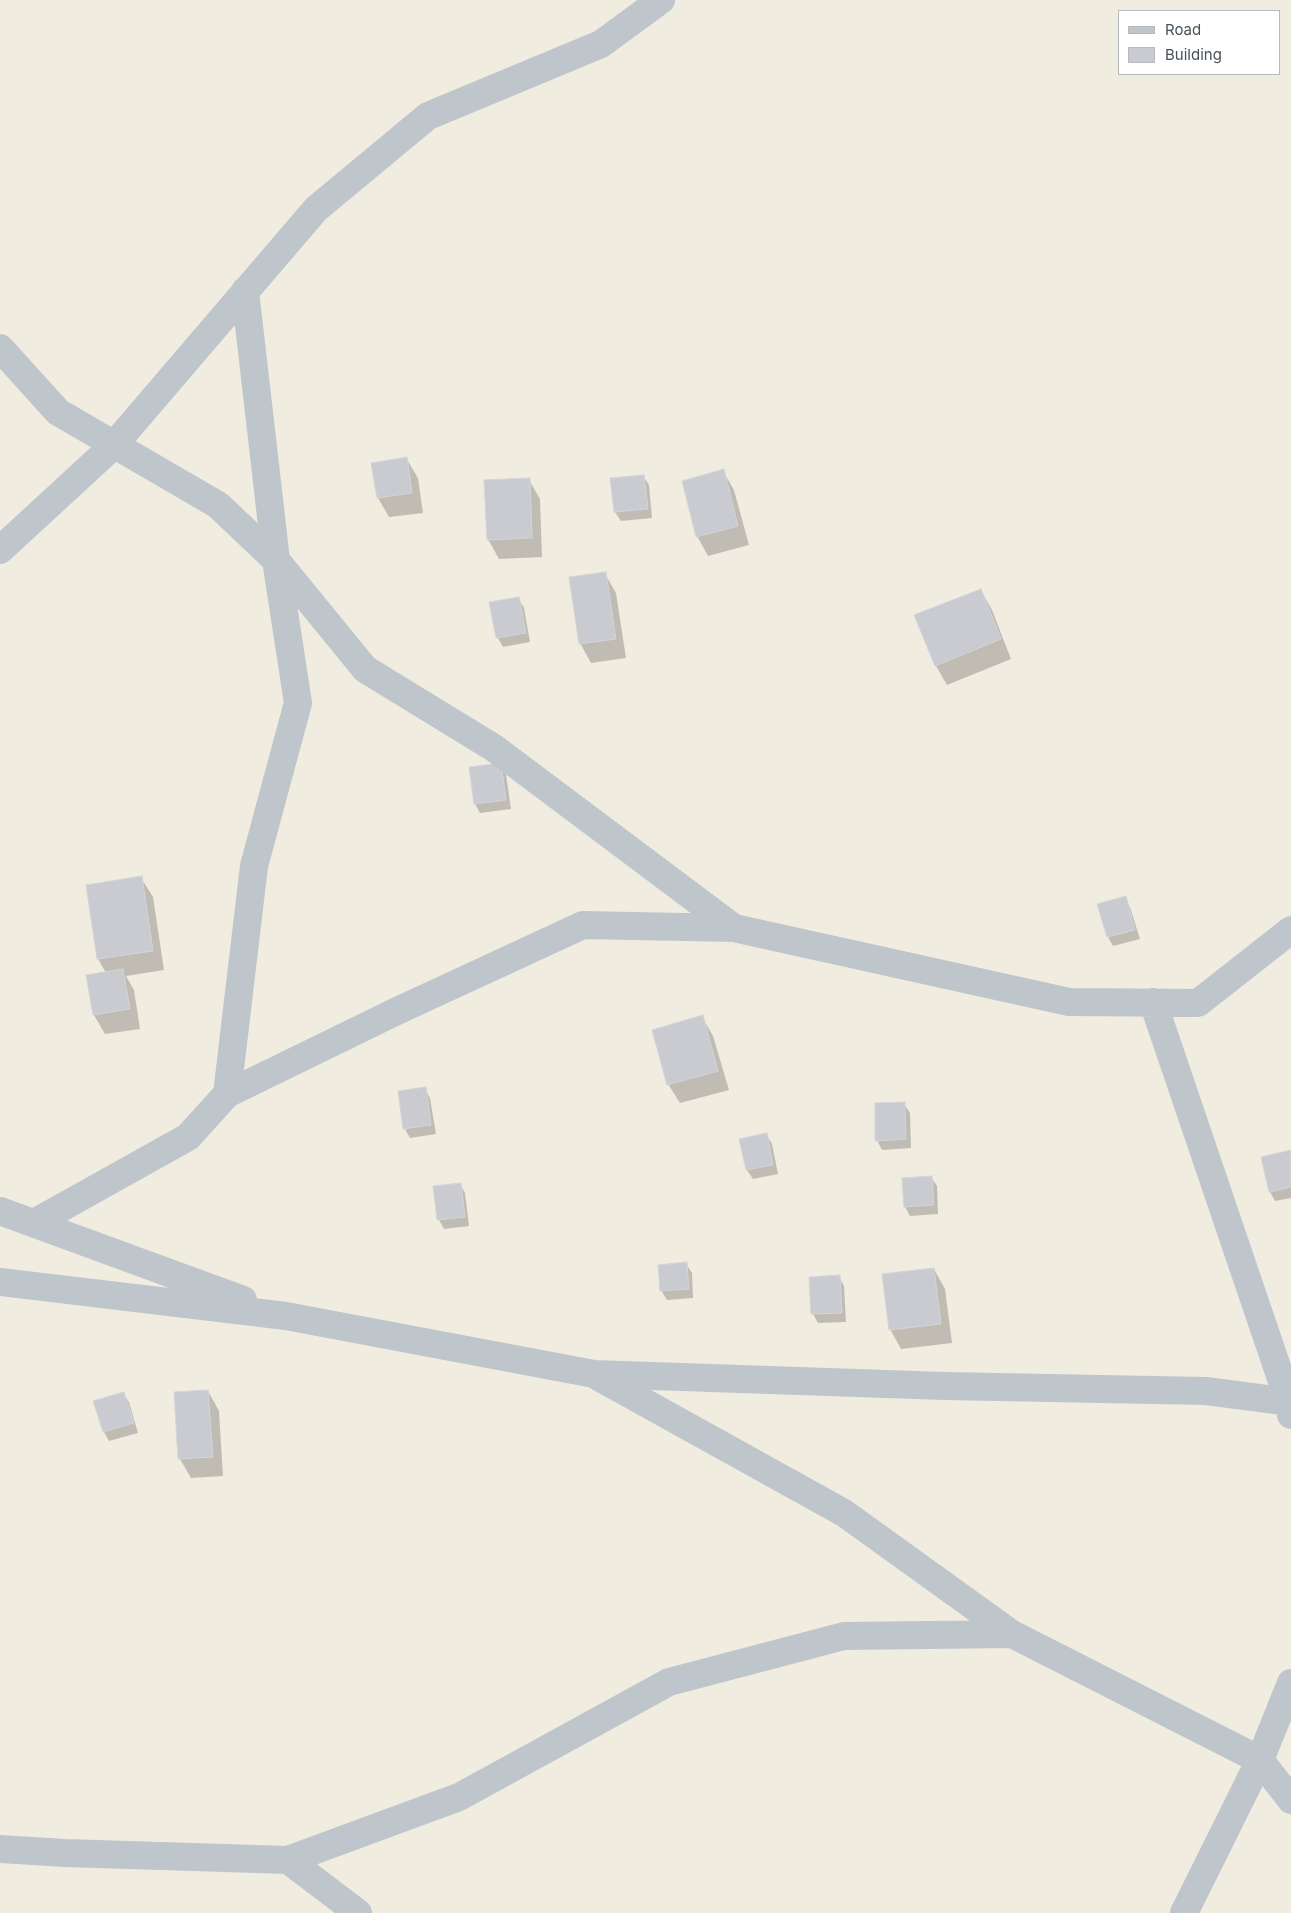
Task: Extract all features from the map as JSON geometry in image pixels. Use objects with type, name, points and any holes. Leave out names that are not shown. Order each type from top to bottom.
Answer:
[{"type":"street","points":[[0,550],[114,445],[316,209],[428,116],[601,44],[661,0]]},
{"type":"street","points":[[227,1094],[254,866],[298,703],[276,560],[245,291]]},
{"type":"street","points":[[0,348],[58,412],[218,505],[276,560],[365,669],[494,748],[734,928]]},
{"type":"street","points":[[34,1223],[188,1137],[227,1094],[397,1011],[583,925],[734,928],[1069,1002],[1198,1003],[1291,930]]},
{"type":"street","points":[[0,1282],[286,1316],[594,1374],[945,1386],[1206,1391],[1290,1407],[1153,1002]]},
{"type":"street","points":[[0,1211],[286,1316]]},
{"type":"street","points":[[594,1374],[844,1512],[1012,1634],[1291,1776]]},
{"type":"street","points":[[0,1849],[65,1853],[288,1860],[459,1797],[669,1682],[844,1636],[1012,1634]]},
{"type":"street","points":[[1184,1913],[1260,1760],[1291,1683]]},
{"type":"street","points":[[1260,1760],[1291,1800]]},
{"type":"street","points":[[288,1860],[358,1913]]},
{"type":"sand","points":[[0,0],[1291,0],[1291,1913],[0,1913]]},
{"type":"building","points":[[407,457],[412,493],[377,498],[371,463]]},
{"type":"building","points":[[724,469],[738,526],[696,537],[682,481]]},
{"type":"building","points":[[644,475],[648,509],[614,512],[610,478]]},
{"type":"building","points":[[530,478],[532,538],[487,540],[484,480]]},
{"type":"building","points":[[606,572],[616,639],[579,644],[569,577]]},
{"type":"building","points":[[981,589],[1001,639],[935,666],[914,615]]},
{"type":"building","points":[[519,597],[526,633],[496,638],[489,602]]},
{"type":"building","points":[[501,763],[506,800],[474,804],[469,767]]},
{"type":"building","points":[[142,876],[153,951],[97,959],[86,885]]},
{"type":"building","points":[[1126,896],[1135,930],[1107,937],[1097,904]]},
{"type":"building","points":[[123,969],[130,1009],[93,1015],[86,975]]},
{"type":"building","points":[[703,1015],[718,1071],[667,1085],[652,1030]]},
{"type":"building","points":[[426,1087],[431,1125],[403,1129],[398,1091]]},
{"type":"building","points":[[905,1102],[906,1139],[875,1141],[875,1103]]},
{"type":"building","points":[[767,1133],[773,1165],[746,1170],[739,1139]]},
{"type":"building","points":[[1291,1150],[1291,1187],[1269,1192],[1261,1157]]},
{"type":"building","points":[[932,1176],[934,1205],[904,1207],[902,1178]]},
{"type":"building","points":[[461,1183],[465,1217],[437,1220],[433,1186]]},
{"type":"building","points":[[687,1262],[689,1289],[660,1291],[658,1265]]},
{"type":"building","points":[[934,1268],[941,1324],[889,1330],[882,1274]]},
{"type":"building","points":[[840,1275],[842,1313],[811,1314],[809,1277]]},
{"type":"building","points":[[208,1390],[213,1457],[178,1459],[174,1392]]},
{"type":"building","points":[[124,1392],[134,1423],[103,1432],[93,1401]]}]
